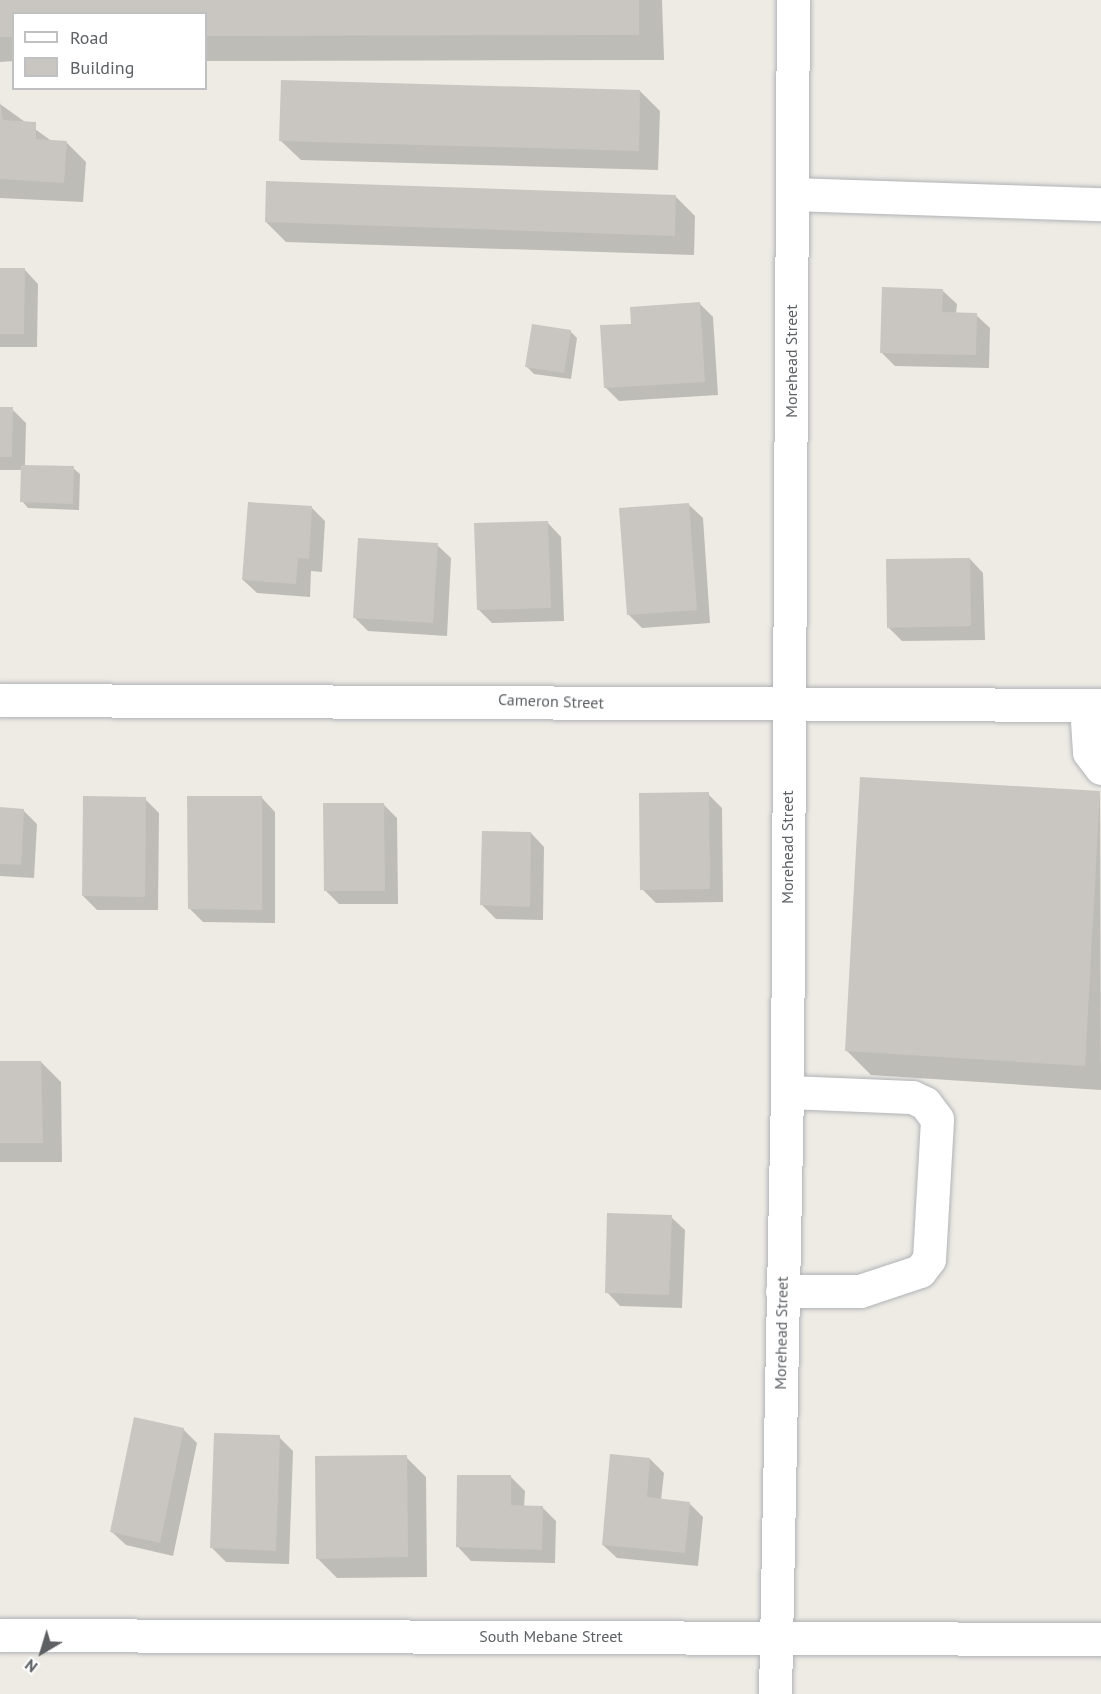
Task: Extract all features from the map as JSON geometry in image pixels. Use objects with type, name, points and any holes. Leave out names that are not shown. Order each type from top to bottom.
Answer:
[{"type":"street","name":"Morehead Street","points":[[775,1694],[774,1636],[787,1092],[787,708],[794,0]]},
{"type":"street","points":[[793,194],[1101,204]]},
{"type":"street","name":"Cameron Street","points":[[0,700],[482,699],[787,708],[1094,705]]},
{"type":"street","points":[[1094,705],[1089,752],[1101,768]]},
{"type":"street","points":[[782,1291],[860,1291],[920,1271],[929,1258],[937,1119],[925,1103],[912,1097],[787,1092]]},
{"type":"street","name":"South Mebane Street","points":[[0,1635],[774,1636],[1101,1639]]},
{"type":"building","points":[[0,0],[639,0],[639,35],[207,36],[207,12],[12,12],[12,37],[0,37]]},
{"type":"building","points":[[281,80],[640,90],[639,151],[279,141]]},
{"type":"building","points":[[0,102],[3,120],[36,122],[36,139],[67,141],[64,183],[0,179]]},
{"type":"building","points":[[266,181],[676,195],[675,236],[265,222]]},
{"type":"building","points":[[0,268],[25,268],[24,334],[0,334]]},
{"type":"building","points":[[882,287],[943,289],[942,312],[977,313],[976,355],[880,353]]},
{"type":"building","points":[[700,302],[705,382],[604,388],[600,325],[631,324],[630,307]]},
{"type":"building","points":[[532,324],[571,330],[564,373],[525,367]]},
{"type":"building","points":[[0,407],[13,407],[12,457],[0,457]]},
{"type":"building","points":[[21,465],[74,466],[73,504],[20,502]]},
{"type":"building","points":[[248,502],[312,506],[309,559],[298,558],[296,584],[242,580]]},
{"type":"building","points":[[689,503],[697,610],[627,615],[619,508]]},
{"type":"building","points":[[548,521],[551,608],[477,610],[474,523]]},
{"type":"building","points":[[358,538],[438,543],[433,623],[353,618]]},
{"type":"building","points":[[970,558],[971,626],[887,628],[886,559]]},
{"type":"building","points":[[860,777],[1100,791],[1085,1066],[845,1051]]},
{"type":"building","points":[[709,792],[710,889],[640,890],[639,793]]},
{"type":"building","points":[[83,796],[146,797],[145,897],[82,896]]},
{"type":"building","points":[[187,796],[262,796],[262,910],[188,909]]},
{"type":"building","points":[[323,803],[384,803],[385,891],[324,891]]},
{"type":"building","points":[[0,807],[24,809],[21,865],[0,864]]},
{"type":"building","points":[[482,831],[531,832],[530,907],[480,905]]},
{"type":"building","points":[[0,1061],[41,1061],[43,1143],[0,1143]]},
{"type":"building","points":[[607,1213],[672,1215],[669,1295],[605,1293]]},
{"type":"building","points":[[134,1417],[184,1428],[160,1543],[110,1532]]},
{"type":"building","points":[[214,1433],[280,1435],[276,1551],[210,1548]]},
{"type":"building","points":[[610,1454],[650,1458],[647,1497],[690,1502],[685,1553],[602,1545]]},
{"type":"building","points":[[407,1455],[408,1557],[316,1559],[315,1456]]},
{"type":"building","points":[[457,1475],[511,1475],[511,1505],[543,1506],[542,1550],[456,1547]]}]
